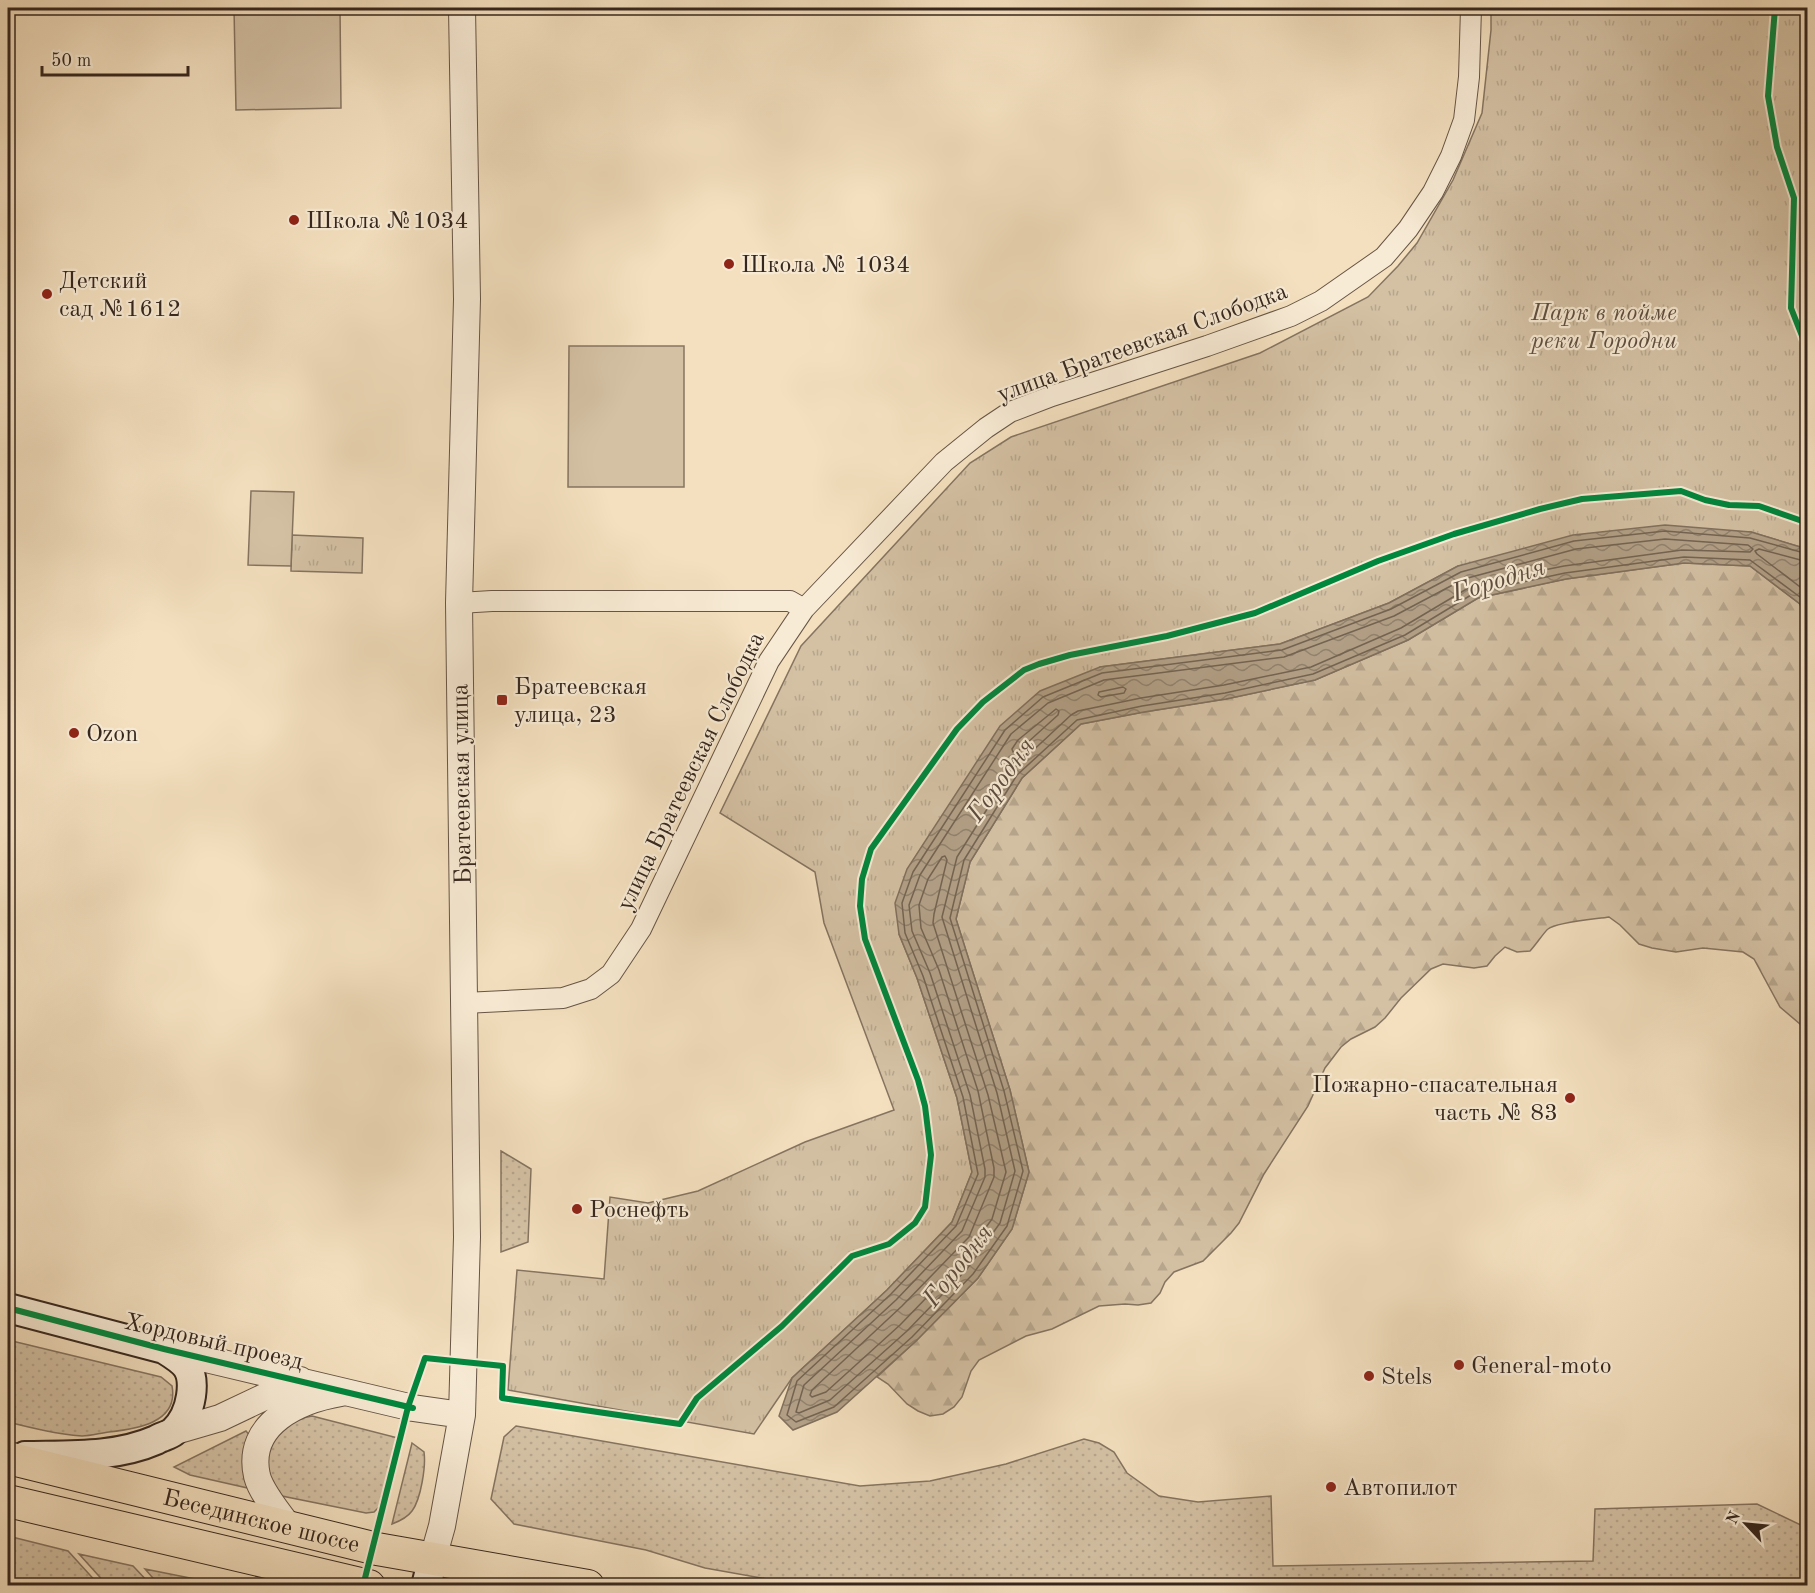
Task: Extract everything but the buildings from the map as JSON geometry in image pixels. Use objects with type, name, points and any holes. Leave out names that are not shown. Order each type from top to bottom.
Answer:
[{"type":"main road","name":"Хордовый проезд","points":[[8,1308],[164,1349]]},
{"type":"main road","points":[[8,1457],[86,1455],[121,1450],[150,1442],[172,1432],[188,1411],[192,1378],[186,1363],[164,1349]]},
{"type":"main road","name":"Бесединское шоссе","points":[[8,1457],[377,1549],[430,1572],[588,1586]]},
{"type":"main road","name":"Бесединское шоссе","points":[[8,1501],[369,1586]]},
{"type":"street","name":"Братеевская улица","points":[[430,1572],[442,1526],[462,1415],[467,1237],[459,603],[467,299],[462,8]]},
{"type":"street","name":"улица Братеевская Слободка","points":[[464,1003],[563,998],[591,989],[611,974],[640,929],[769,661],[804,609],[944,462],[1010,412],[1291,316],[1321,301],[1384,256],[1408,229],[1433,192],[1451,156],[1464,120],[1469,77],[1471,8]]},
{"type":"street","points":[[459,603],[492,601],[790,601],[804,609]]},
{"type":"street","name":"Хордовый проезд","points":[[164,1349],[413,1408],[462,1415]]},
{"type":"street","points":[[172,1432],[220,1418],[300,1380]]},
{"type":"street","points":[[289,1527],[258,1479],[255,1460],[258,1446],[265,1432],[276,1419],[288,1411],[316,1397],[348,1392]]},
{"type":"green space","points":[[234,8],[340,8],[341,108],[236,110]]},
{"type":"green space","points":[[1228,8],[1269,8],[1269,12],[1228,13]]},
{"type":"green space","name":"Парк в пойме реки Городни","points":[[1491,8],[1807,8],[1804,93],[1808,105],[1807,549],[1751,532],[1458,566],[1389,603],[1280,644],[1100,667],[899,934],[917,978],[957,1098],[972,1172],[952,1222],[887,1290],[792,1378],[754,1434],[508,1390],[517,1270],[604,1279],[610,1197],[648,1203],[698,1191],[805,1142],[894,1110],[824,923],[815,872],[720,813],[801,646],[970,463],[1011,437],[1260,353],[1368,297],[1417,243],[1453,180],[1482,113],[1491,30]]},
{"type":"green space","points":[[569,346],[684,346],[684,487],[568,487]]},
{"type":"green space","points":[[251,491],[294,492],[291,566],[248,565]]},
{"type":"green space","points":[[292,535],[363,538],[362,573],[291,571]]},
{"type":"green space","points":[[1684,563],[1750,566],[1800,604],[1808,624],[1807,1030],[1780,1007],[1754,959],[1743,952],[1703,948],[1676,952],[1652,948],[1639,944],[1609,917],[1553,927],[1547,930],[1530,951],[1517,952],[1505,947],[1487,966],[1474,968],[1443,964],[1431,969],[1375,1027],[1351,1039],[1341,1047],[1325,1068],[1308,1106],[1264,1174],[1239,1223],[1203,1261],[1174,1272],[1151,1303],[1099,1306],[1052,1329],[1026,1336],[979,1360],[971,1371],[962,1397],[954,1407],[943,1414],[930,1416],[918,1411],[877,1377],[978,1278],[1012,1229],[1029,1172],[1010,1090],[956,919],[970,862],[1022,778],[1081,724],[1226,699],[1315,680],[1408,640],[1478,598],[1566,579]]},
{"type":"green space","points":[[501,1151],[531,1169],[528,1242],[501,1252]]},
{"type":"green space","points":[[8,1340],[161,1377],[172,1386],[169,1408],[162,1416],[143,1426],[85,1436],[8,1422]]},
{"type":"green space","points":[[312,1416],[398,1438],[381,1505],[374,1512],[366,1513],[277,1495],[272,1488],[267,1462],[271,1443],[286,1427]]},
{"type":"green space","points":[[516,1426],[860,1486],[930,1481],[1006,1464],[1084,1439],[1099,1443],[1114,1452],[1127,1473],[1159,1496],[1198,1502],[1271,1496],[1273,1566],[1593,1561],[1595,1509],[1757,1504],[1807,1528],[1807,1585],[801,1585],[705,1568],[646,1550],[514,1524],[491,1499],[504,1437]]},
{"type":"green space","points":[[246,1431],[251,1437],[252,1489],[190,1475],[174,1467]]},
{"type":"green space","points":[[412,1443],[424,1452],[420,1491],[410,1513],[392,1524]]},
{"type":"green space","points":[[8,1536],[68,1551],[99,1585],[8,1585]]},
{"type":"green space","points":[[79,1554],[133,1566],[151,1585],[107,1585]]},
{"type":"green space","points":[[145,1569],[225,1585],[159,1585]]},
{"type":"water","name":"Городня","points":[[1665,525],[1751,532],[1807,549],[1807,624],[1800,604],[1750,566],[1684,563],[1566,579],[1478,598],[1408,640],[1315,680],[1226,699],[1081,724],[1022,778],[970,862],[956,919],[1010,1090],[1029,1172],[1012,1229],[978,1278],[916,1341],[837,1412],[793,1430],[779,1416],[792,1378],[887,1290],[952,1222],[972,1172],[957,1098],[917,978],[899,934],[895,903],[907,869],[1000,726],[1040,691],[1100,667],[1280,644],[1389,603],[1458,566],[1573,535]]},
{"type":"cycle path","points":[[1775,8],[1768,96],[1777,147],[1794,198],[1791,308],[1808,351]]},
{"type":"cycle path","points":[[363,1586],[408,1407],[425,1358],[503,1366],[502,1398],[680,1424],[697,1398],[782,1326],[852,1256],[889,1244],[915,1223],[925,1207],[931,1155],[925,1106],[918,1080],[865,939],[860,906],[862,879],[871,849],[957,729],[983,702],[1024,670],[1070,655],[1167,636],[1255,613],[1378,561],[1454,534],[1582,499],[1681,491],[1705,500],[1729,505],[1759,506],[1808,523]]},
{"type":"cycle path","points":[[8,1308],[164,1349],[413,1408]]},
{"type":"place","name":"Школа №1034","points":[[294,220]]},
{"type":"place","name":"Школа № 1034","points":[[729,264]]},
{"type":"place","name":"Детский сад №1612","points":[[47,294]]},
{"type":"place","name":"Братеевская улица, 23","points":[[502,700]]},
{"type":"place","name":"Ozon","points":[[74,733]]},
{"type":"place","name":"Пожарно-спасательная часть № 83","points":[[1570,1098]]},
{"type":"place","name":"Роснефть","points":[[577,1209]]},
{"type":"place","name":"General-moto","points":[[1459,1365]]},
{"type":"place","name":"Stels","points":[[1369,1376]]},
{"type":"place","name":"Автопилот","points":[[1331,1487]]}]
